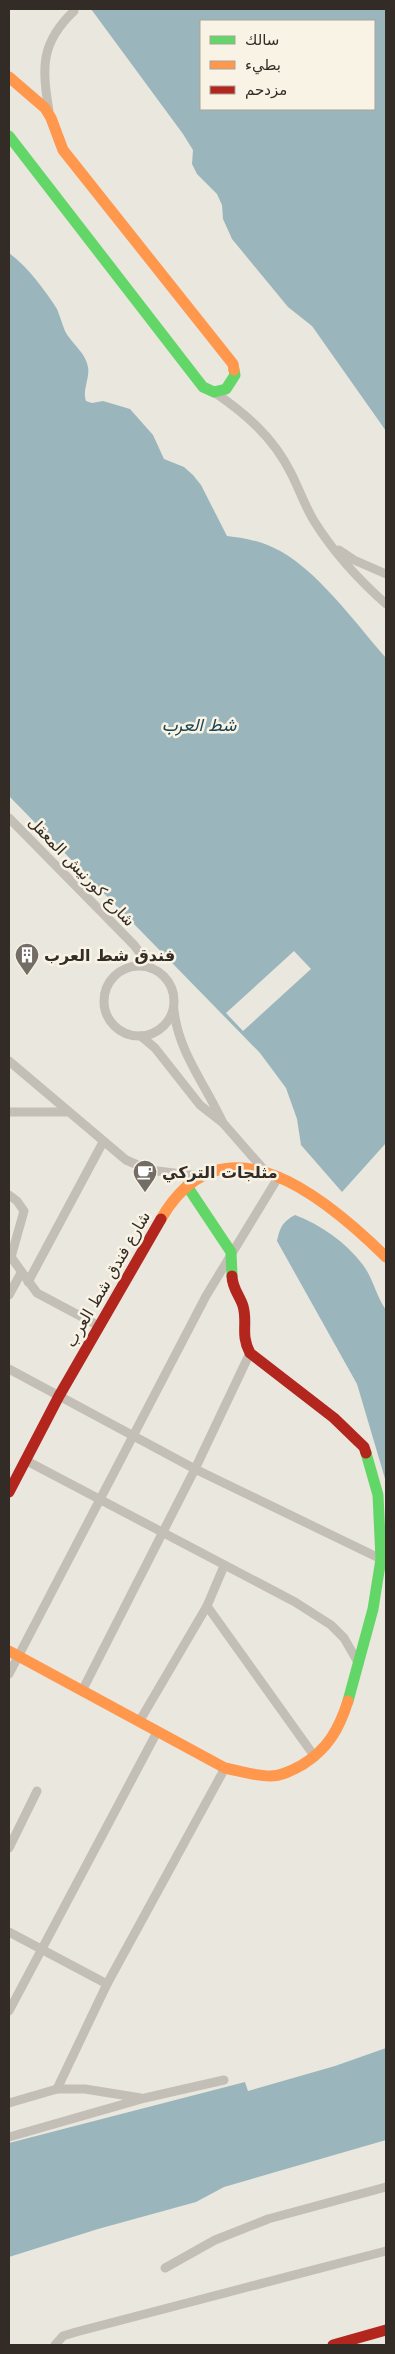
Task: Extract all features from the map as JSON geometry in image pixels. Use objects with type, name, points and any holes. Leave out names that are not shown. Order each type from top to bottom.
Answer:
[{"type":"street","points":[[74,11],[54,33],[46,55],[44,77],[50,116],[57,140],[233,364],[235,375],[232,383],[226,389],[214,392]]},
{"type":"street","points":[[9,77],[38,101],[50,116]]},
{"type":"street","points":[[9,136],[47,188],[203,387],[214,392],[248,416],[268,436],[283,458],[314,520],[332,546],[353,573],[386,604]]},
{"type":"street","points":[[332,546],[354,560],[386,574]]},
{"type":"street","name":"شارع كورنيش المعقل","points":[[9,818],[134,945],[151,968]]},
{"type":"street","points":[[174,1006],[166,1024],[159,1030],[141,1036],[132,1035],[115,1027],[105,1010],[104,1001],[109,983],[123,970],[142,966],[160,973],[172,988],[174,1006],[176,1025],[182,1045],[223,1123]]},
{"type":"street","points":[[141,1036],[155,1048],[200,1105],[223,1123],[265,1171]]},
{"type":"street","points":[[9,1061],[66,1112],[138,1167],[162,1173],[199,1176]]},
{"type":"street","points":[[9,1112],[66,1112]]},
{"type":"street","points":[[28,1282],[103,1142]]},
{"type":"street","name":"شارع فندق شط العرب","points":[[9,1492],[59,1396],[164,1214],[187,1186],[199,1176],[231,1169],[265,1171],[279,1176],[301,1187],[386,1257]]},
{"type":"street","points":[[9,1674],[14,1653],[101,1499],[206,1296],[231,1252],[279,1176]]},
{"type":"street","points":[[14,1653],[225,1768],[255,1776],[272,1776],[290,1772],[315,1757],[330,1742],[340,1724],[359,1664],[373,1609],[381,1559],[378,1495],[364,1447],[334,1418],[250,1353],[244,1342],[243,1306],[237,1297],[232,1281],[231,1252],[187,1186]]},
{"type":"street","points":[[9,1195],[17,1201],[24,1211],[10,1257],[37,1293],[99,1326]]},
{"type":"street","points":[[9,1295],[21,1273]]},
{"type":"street","points":[[82,1691],[195,1469],[250,1353]]},
{"type":"street","points":[[9,1369],[195,1469],[381,1559]]},
{"type":"street","points":[[25,1460],[295,1602],[332,1625],[344,1638],[359,1664]]},
{"type":"street","points":[[139,1722],[207,1606],[224,1566]]},
{"type":"street","points":[[207,1606],[315,1757]]},
{"type":"street","points":[[9,2011],[157,1732]]},
{"type":"street","points":[[57,2089],[107,1984],[225,1768]]},
{"type":"street","points":[[9,1848],[37,1791]]},
{"type":"street","points":[[9,1932],[107,1984]]},
{"type":"street","points":[[9,2137],[145,2098],[224,2080]]},
{"type":"street","points":[[9,2103],[57,2089],[86,2088],[145,2098]]},
{"type":"street","points":[[164,2268],[215,2240],[251,2226],[386,2187]]},
{"type":"street","points":[[55,2345],[63,2336],[76,2332],[386,2251]]},
{"type":"street","points":[[333,2345],[350,2343],[386,2330]]},
{"type":"water","points":[[91,9],[386,9],[386,431],[312,326],[288,307],[232,239],[223,219],[222,205],[217,194],[197,174],[192,164],[193,150]]},
{"type":"water","name":"شط العرب","points":[[9,253],[29,271],[47,294],[57,309],[65,331],[87,362],[86,401],[92,403],[103,401],[130,409],[153,435],[164,459],[184,467],[201,485],[227,536],[250,540],[272,547],[303,567],[334,596],[386,658],[386,1143],[342,1192],[301,1145],[297,1119],[286,1088],[260,1053],[9,796]]},
{"type":"water","points":[[295,1215],[323,1229],[349,1249],[366,1270],[386,1310],[386,1482],[357,1384],[277,1241],[282,1226]]},
{"type":"water","points":[[386,2048],[386,2140],[224,2187],[196,2202],[98,2229],[9,2257],[9,2143],[245,2082],[248,2091],[335,2066]]},
{"type":"pier","points":[[294,951],[311,969],[243,1031],[226,1013]]},
{"type":"traffic: fast","points":[[9,136],[203,387],[214,392],[226,389],[235,375],[234,370]]},
{"type":"traffic: fast","points":[[187,1186],[231,1252],[232,1276]]},
{"type":"traffic: fast","points":[[348,1701],[373,1609],[381,1559],[378,1495],[366,1453]]},
{"type":"traffic: slow","points":[[9,77],[45,108],[51,118],[63,150],[233,364],[234,370]]},
{"type":"traffic: slow","points":[[161,1219],[186,1187],[214,1171],[244,1168],[274,1175],[305,1191],[334,1211],[386,1257]]},
{"type":"traffic: slow","points":[[9,1651],[225,1768],[259,1775],[274,1776],[283,1774],[311,1759],[331,1738],[341,1721],[348,1701]]},
{"type":"traffic: jam","points":[[9,1492],[59,1396],[161,1219]]},
{"type":"traffic: jam","points":[[232,1276],[233,1284],[243,1306],[245,1340],[250,1353],[334,1418],[364,1447],[366,1453]]},
{"type":"traffic: jam","points":[[333,2345],[386,2330]]},
{"type":"place","name":"فندق شط العرب","points":[[27,976]]},
{"type":"place","name":"مثلجات التركي","points":[[145,1193]]}]
